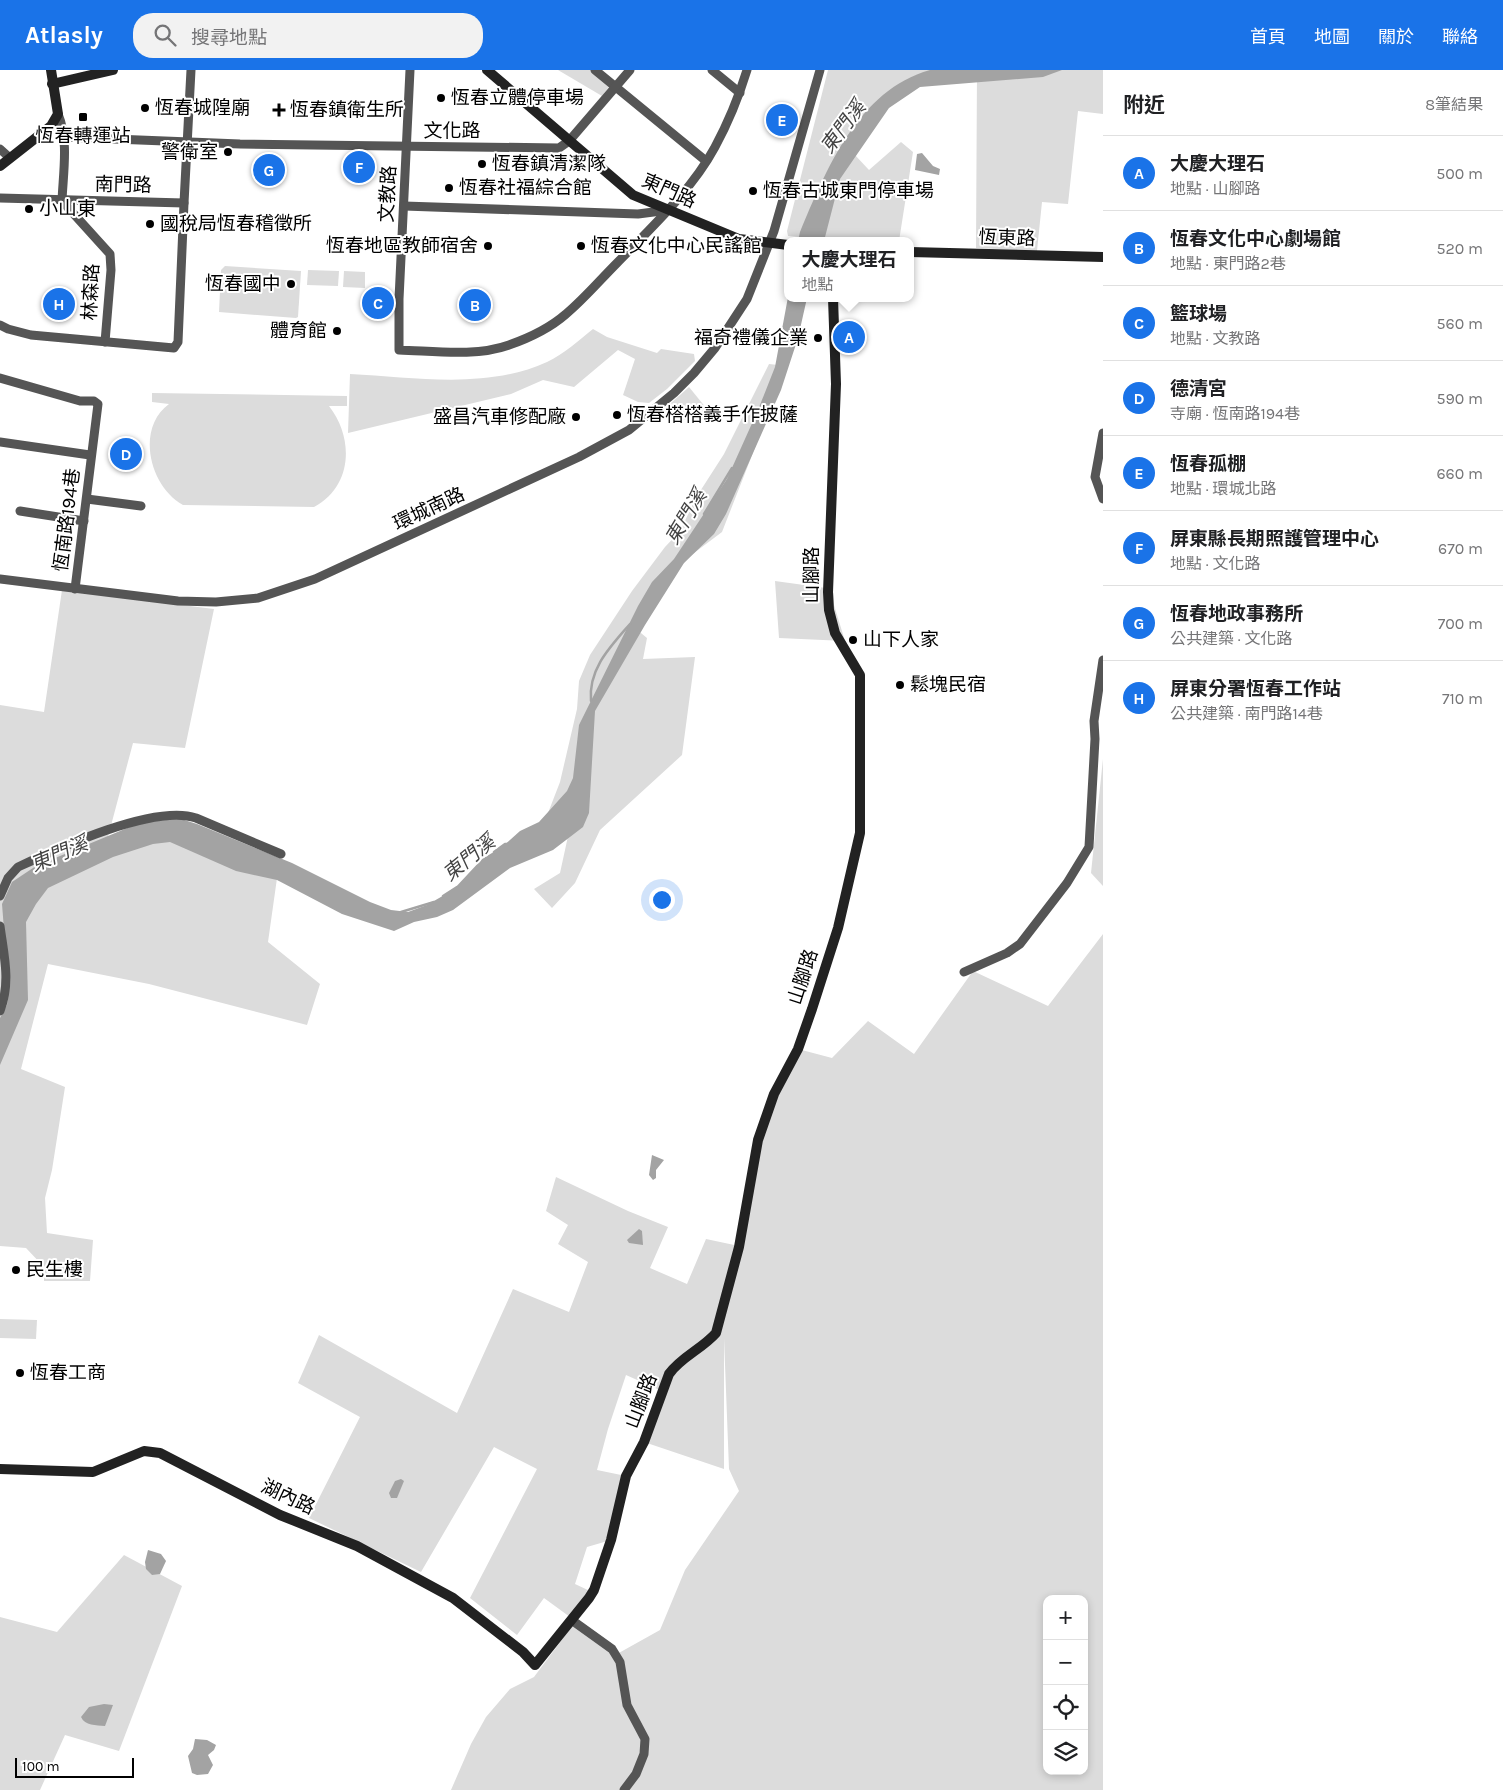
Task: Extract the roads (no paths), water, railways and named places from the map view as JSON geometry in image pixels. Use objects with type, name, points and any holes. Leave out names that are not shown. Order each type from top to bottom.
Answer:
[{"type":"street","points":[[51,70],[58,114],[63,124],[62,201]]},
{"type":"street","points":[[52,84],[113,70]]},
{"type":"street","points":[[0,324],[21,333],[174,348],[178,342],[191,70]]},
{"type":"street","name":"文教路","points":[[410,70],[399,299],[399,350],[496,349],[524,339],[565,315],[669,210]]},
{"type":"street","name":"東門路","points":[[487,70],[633,196],[739,239],[784,245]]},
{"type":"street","points":[[595,70],[706,161]]},
{"type":"street","points":[[569,141],[630,70]]},
{"type":"street","points":[[712,70],[740,93]]},
{"type":"street","points":[[404,206],[638,214],[669,210],[715,148],[740,93],[747,70]]},
{"type":"street","name":"環城南路","points":[[0,579],[178,601],[216,602],[258,598],[315,579],[604,445],[652,412],[674,394],[710,354],[747,299],[770,244],[792,174],[820,70]]},
{"type":"street","points":[[0,166],[51,126],[58,114]]},
{"type":"street","name":"文化路","points":[[64,137],[188,143],[407,147],[559,148],[569,141]]},
{"type":"street","points":[[0,149],[10,158]]},
{"type":"street","name":"南門路","points":[[0,198],[184,203]]},
{"type":"street","name":"林森路","points":[[62,201],[110,254],[111,270],[105,342]]},
{"type":"street","name":"恆東路","points":[[914,252],[1103,257]]},
{"type":"street","name":"山腳路","points":[[536,1665],[572,1621],[594,1590],[611,1540],[626,1476],[644,1442],[669,1374],[674,1366],[707,1343],[716,1333],[739,1246],[758,1140],[774,1094],[798,1049],[812,1009],[838,928],[860,833],[860,675],[835,633],[829,610],[828,592],[836,384],[833,302]]},
{"type":"street","name":"恆南路194巷","points":[[0,378],[80,401],[94,401],[98,404],[90,454],[87,499],[75,588]]},
{"type":"street","points":[[1103,433],[1095,477],[1103,499]]},
{"type":"street","name":"恆南路194巷","points":[[0,442],[90,454]]},
{"type":"street","points":[[87,499],[141,506]]},
{"type":"street","points":[[20,511],[84,521]]},
{"type":"street","points":[[964,972],[999,957],[1020,944],[1067,883],[1089,847],[1095,739],[1094,721],[1103,660]]},
{"type":"street","points":[[0,896],[8,878],[18,867],[132,822],[174,814],[183,814],[196,818],[281,854]]},
{"type":"street","points":[[0,926],[7,973],[7,986],[0,1011]]},
{"type":"street","name":"湖內路","points":[[0,1469],[93,1472],[144,1451],[160,1453],[280,1514],[357,1546],[453,1598],[523,1652],[536,1665]]},
{"type":"street","points":[[572,1621],[612,1649],[620,1662],[627,1705],[645,1739],[644,1754],[636,1774],[624,1790]]},
{"type":"waterway","name":"東門溪","points":[[704,514],[732,468]]},
{"type":"waterway","name":"東門溪","points":[[591,701],[593,679],[602,659],[630,624]]},
{"type":"waterway","name":"東門溪","points":[[494,852],[508,844]]},
{"type":"waterway","name":"東門溪","points":[[443,896],[457,887]]},
{"type":"waterway","name":"東門溪","points":[[401,912],[434,902]]},
{"type":"place","name":"恆春立體停車場","points":[[441,98]]},
{"type":"place","name":"恆春城隍廟","points":[[145,108]]},
{"type":"place","name":"恆春鎮衛生所","points":[[279,110]]},
{"type":"place","name":"恆春轉運站","points":[[83,117]]},
{"type":"place","name":"恆春孤棚","points":[[782,120]]},
{"type":"place","name":"警衛室","points":[[228,152]]},
{"type":"place","name":"恆春鎮清潔隊","points":[[482,164]]},
{"type":"place","name":"屏東縣長期照護管理中心","points":[[359,167]]},
{"type":"place","name":"恆春地政事務所","points":[[269,170]]},
{"type":"place","name":"恆春社福綜合館","points":[[449,188]]},
{"type":"place","name":"恆春古城東門停車場","points":[[753,191]]},
{"type":"place","name":"小山東","points":[[29,209]]},
{"type":"place","name":"國稅局恆春稽徵所","points":[[150,224]]},
{"type":"place","name":"恆春地區教師宿舍","points":[[488,246]]},
{"type":"place","name":"恆春文化中心民謠館","points":[[581,246]]},
{"type":"place","name":"恆春國中","points":[[291,284]]},
{"type":"place","name":"籃球場","points":[[378,303]]},
{"type":"place","name":"屏東分署恆春工作站","points":[[59,304]]},
{"type":"place","name":"恆春文化中心劇場館","points":[[475,305]]},
{"type":"place","name":"體育館","points":[[337,331]]},
{"type":"place","name":"大慶大理石","points":[[849,337]]},
{"type":"place","name":"福奇禮儀企業","points":[[818,338]]},
{"type":"place","name":"恆春榙榙義手作披薩","points":[[617,415]]},
{"type":"place","name":"盛昌汽車修配廠","points":[[576,417]]},
{"type":"place","name":"德清宮","points":[[126,454]]},
{"type":"place","name":"山下人家","points":[[853,640]]},
{"type":"place","name":"鬆塊民宿","points":[[900,685]]},
{"type":"place","name":"民生樓","points":[[16,1270]]},
{"type":"place","name":"恆春工商","points":[[20,1373]]}]
